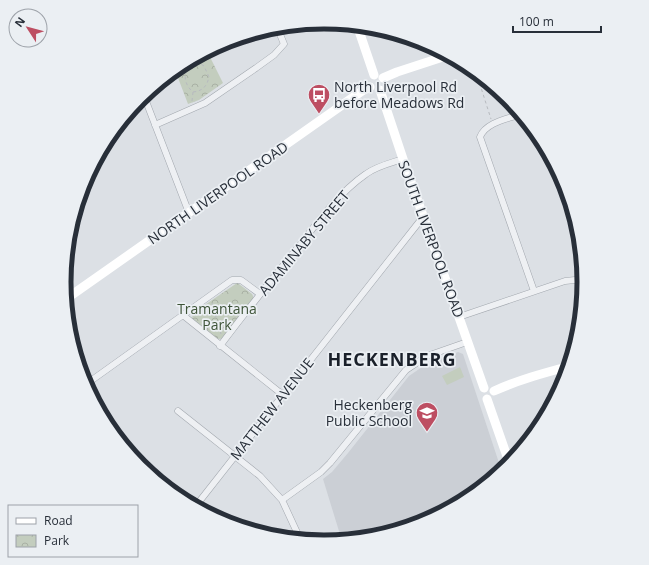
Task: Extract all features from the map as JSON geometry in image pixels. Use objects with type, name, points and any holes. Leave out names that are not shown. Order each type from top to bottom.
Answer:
[{"type":"main road","points":[[359,31],[374,75]]},
{"type":"main road","points":[[384,78],[397,72],[441,57]]},
{"type":"main road","points":[[374,75],[379,75],[384,78]]},
{"type":"main road","points":[[374,75],[369,80],[370,87],[374,90],[380,90],[384,85],[384,78]]},
{"type":"main road","name":"NORTH LIVERPOOL ROAD","points":[[72,295],[362,91],[370,87]]},
{"type":"main road","name":"SOUTH LIVERPOOL ROAD","points":[[380,90],[423,217],[484,388],[482,393],[484,397],[490,395]]},
{"type":"main road","points":[[508,458],[490,395],[517,382],[564,368]]},
{"type":"street","points":[[156,125],[205,102],[274,55],[284,44],[280,33]]},
{"type":"street","points":[[146,102],[189,213]]},
{"type":"street","points":[[516,116],[489,126],[482,131],[480,137],[534,291]]},
{"type":"street","name":"ADAMINABY STREET","points":[[222,343],[324,214],[348,190],[367,174],[375,169],[403,159]]},
{"type":"street","name":"MATTHEW AVENUE","points":[[199,502],[423,217]]},
{"type":"street","points":[[91,381],[184,316],[232,280],[241,280],[260,294]]},
{"type":"street","points":[[459,317],[565,281],[578,280]]},
{"type":"street","points":[[184,316],[222,343],[283,395]]},
{"type":"street","points":[[282,500],[330,463],[406,370],[426,356],[467,342]]},
{"type":"street","points":[[178,411],[260,476],[282,500],[298,534]]},
{"type":"path","points":[[186,71],[186,84],[189,89],[193,92],[201,91],[206,87],[210,77],[204,66],[198,63]]},
{"type":"path","points":[[479,81],[493,124]]},
{"type":"path","points":[[193,92],[192,99],[194,108]]},
{"type":"path","points":[[210,296],[222,343]]},
{"type":"shaded area","name":"Heckenberg Public School","points":[[458,352],[463,354],[500,466],[479,484],[451,502],[422,517],[406,523],[374,531],[340,535],[323,479],[332,472],[348,453],[409,376],[425,365]]},
{"type":"green space","points":[[210,56],[223,83],[199,100],[188,104],[177,76]]},
{"type":"green space","name":"Tramantana Park","points":[[237,283],[252,294],[253,300],[223,338],[215,338],[192,319],[193,313]]},
{"type":"green space","points":[[460,367],[464,377],[447,385],[442,376]]},
{"type":"place","name":"North Liverpool Rd before Meadows Rd","points":[[319,114]]},
{"type":"place","name":"Heckenberg Public School","points":[[427,432]]},
{"type":"district","name":"HECKENBERG","points":[[392,360]]}]
